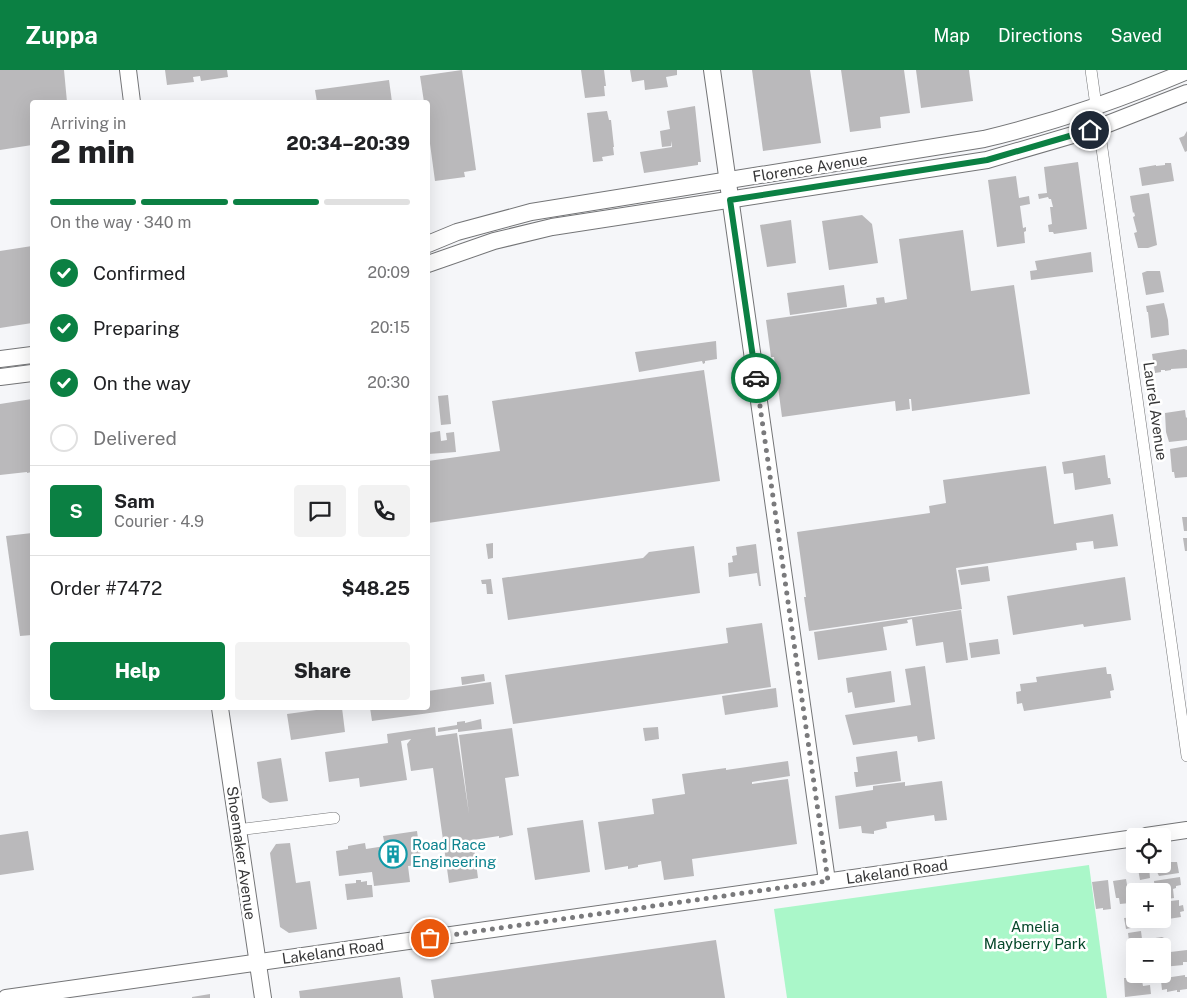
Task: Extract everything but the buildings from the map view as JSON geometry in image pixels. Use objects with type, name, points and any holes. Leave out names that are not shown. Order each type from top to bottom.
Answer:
[{"type":"street","points":[[128,70],[132,100]]},
{"type":"street","points":[[712,70],[828,881]]},
{"type":"street","name":"Laurel Avenue","points":[[1091,70],[1187,756]]},
{"type":"street","name":"Florence Avenue","points":[[430,243],[474,227],[531,212],[984,138],[1097,107],[1187,71]]},
{"type":"street","name":"Florence Avenue","points":[[430,263],[525,232],[987,160],[1100,127],[1187,93]]},
{"type":"street","points":[[0,359],[30,355]]},
{"type":"street","points":[[0,377],[30,374]]},
{"type":"street","name":"Shoemaker Avenue","points":[[220,710],[263,998]]},
{"type":"street","points":[[237,830],[334,818]]},
{"type":"street","points":[[1171,832],[1187,830]]},
{"type":"street","name":"Lakeland Road","points":[[6,998],[53,995],[257,962],[1126,839]]},
{"type":"green space","name":"Amelia Mayberry Park","points":[[1089,865],[1107,998],[787,998],[774,909]]},
{"type":"way so far","points":[[430,938],[828,881],[756,378]]},
{"type":"place","name":"Road Race Engineering","points":[[393,854]]},
{"type":"route","points":[[756,378],[730,200],[953,167],[1039,146],[1090,130]]}]
